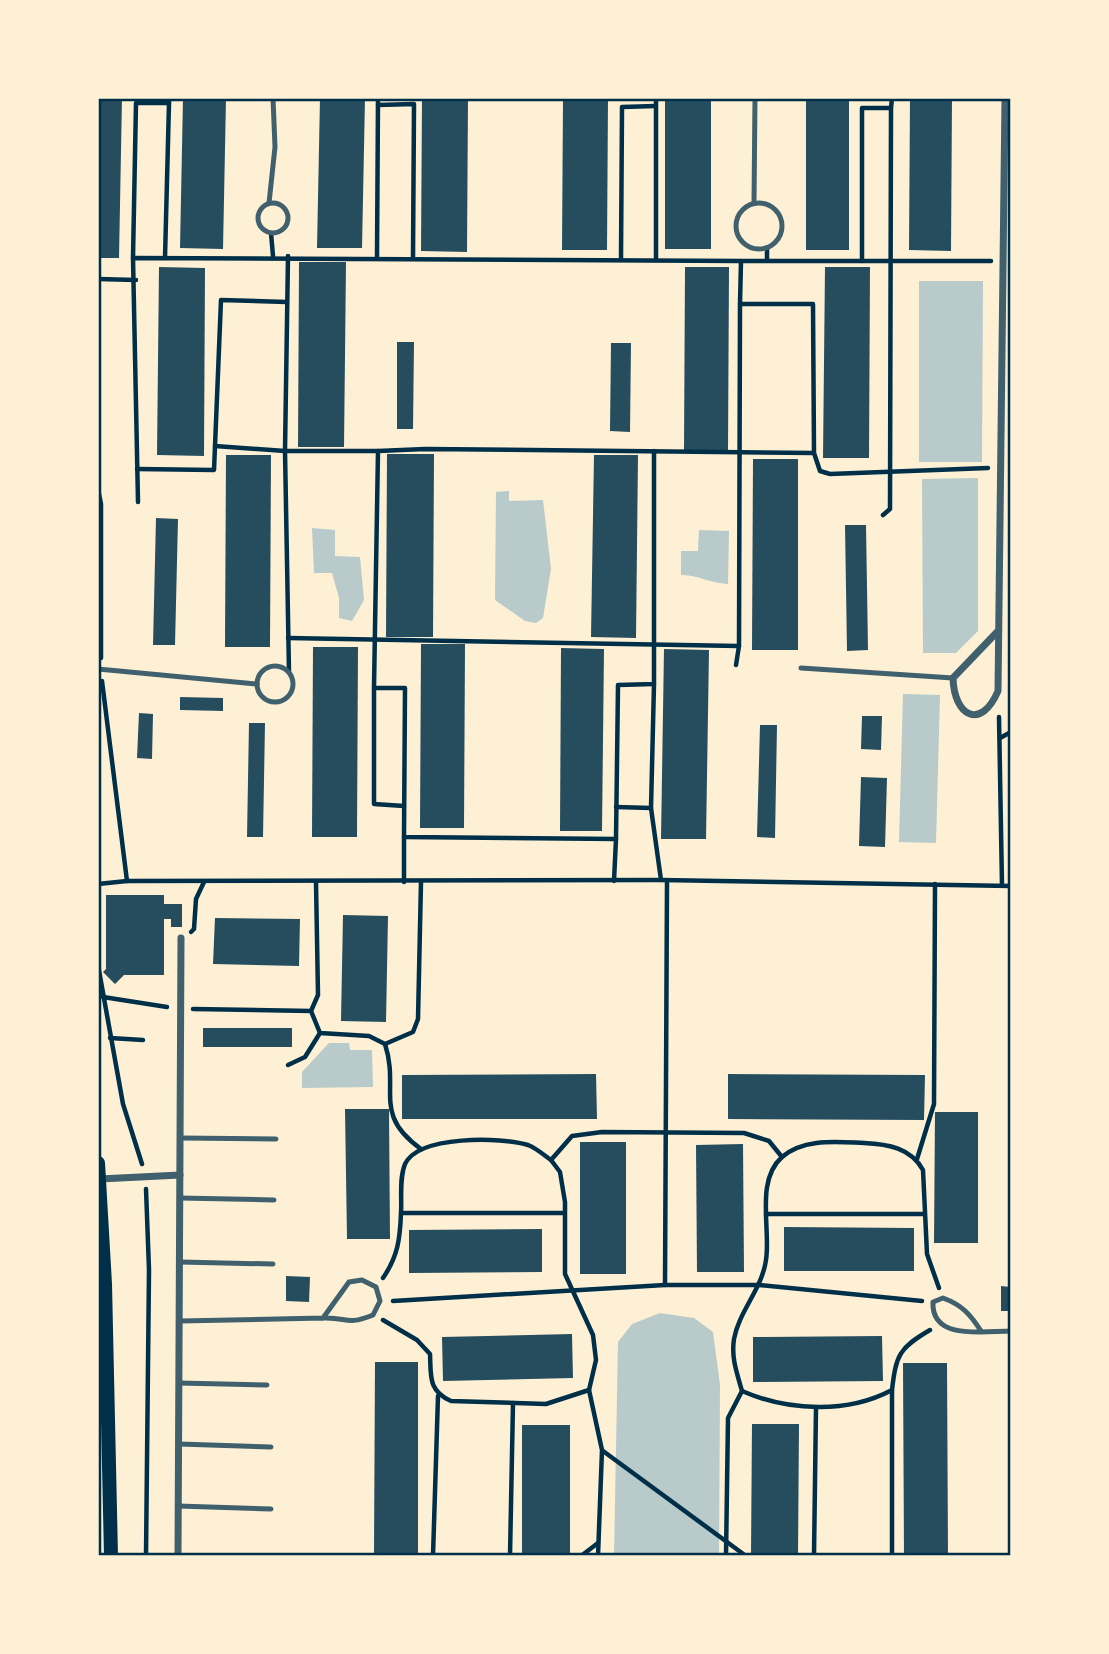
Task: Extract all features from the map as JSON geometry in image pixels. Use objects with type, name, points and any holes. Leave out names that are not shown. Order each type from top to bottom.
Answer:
[{"type":"main road","points":[[98,1163],[105,1284],[111,1556]]},
{"type":"street","points":[[999,631],[953,678],[954,699],[960,710],[971,714],[984,712],[993,704],[998,691],[999,631],[1002,261],[1005,98]]},
{"type":"street","points":[[178,1556],[181,938]]},
{"type":"street","points":[[100,1179],[180,1175]]},
{"type":"lane","points":[[269,203],[275,148],[274,98]]},
{"type":"lane","points":[[754,203],[755,98]]},
{"type":"lane","points":[[269,203],[278,204],[288,214],[284,228],[271,233],[262,228],[258,219],[261,209],[269,203]]},
{"type":"lane","points":[[754,203],[769,205],[780,216],[782,231],[779,238],[767,248],[752,248],[740,240],[736,232],[737,217],[754,203]]},
{"type":"lane","points":[[272,666],[289,672],[293,688],[282,701],[265,699],[257,684],[261,672],[272,666]]},
{"type":"lane","points":[[801,668],[953,678]]},
{"type":"lane","points":[[98,669],[257,684]]},
{"type":"lane","points":[[180,1138],[276,1139]]},
{"type":"lane","points":[[180,1198],[274,1200]]},
{"type":"lane","points":[[180,1262],[273,1264]]},
{"type":"lane","points":[[180,1321],[323,1318],[354,1323],[373,1315],[380,1301],[376,1287],[362,1280],[349,1282],[323,1318]]},
{"type":"lane","points":[[981,1331],[970,1313],[943,1298],[933,1303],[932,1315],[939,1325],[957,1331],[981,1331],[1011,1331]]},
{"type":"lane","points":[[179,1382],[267,1385]]},
{"type":"lane","points":[[179,1444],[271,1447]]},
{"type":"lane","points":[[178,1506],[271,1508]]},
{"type":"path","points":[[377,257],[378,98]]},
{"type":"path","points":[[656,98],[656,260]]},
{"type":"path","points":[[883,516],[890,509],[891,472],[892,98]]},
{"type":"path","points":[[138,502],[136,280],[133,258],[136,103],[169,101],[165,258]]},
{"type":"path","points":[[378,105],[414,104],[412,258]]},
{"type":"path","points":[[621,260],[622,107],[656,106]]},
{"type":"path","points":[[862,261],[862,108],[891,108]]},
{"type":"path","points":[[271,233],[273,257]]},
{"type":"path","points":[[767,248],[767,260]]},
{"type":"path","points":[[133,258],[288,256],[1002,261]]},
{"type":"path","points":[[288,256],[285,451],[289,672]]},
{"type":"path","points":[[736,665],[739,646],[741,261]]},
{"type":"path","points":[[98,279],[136,280]]},
{"type":"path","points":[[137,469],[214,470],[221,300],[287,302]]},
{"type":"path","points":[[740,304],[813,304],[814,453],[820,471],[830,474],[1000,468]]},
{"type":"path","points":[[215,446],[285,451],[814,453]]},
{"type":"path","points":[[378,451],[374,804],[404,806]]},
{"type":"path","points":[[654,451],[651,808],[664,880],[666,1285]]},
{"type":"path","points":[[288,638],[739,646]]},
{"type":"path","points":[[614,881],[618,685],[654,684]]},
{"type":"path","points":[[374,688],[405,688],[404,882]]},
{"type":"path","points":[[998,691],[1002,886]]},
{"type":"path","points":[[1000,738],[1011,732]]},
{"type":"path","points":[[616,807],[651,808]]},
{"type":"path","points":[[404,837],[616,839]]},
{"type":"path","points":[[98,884],[204,881],[664,880],[1011,886]]},
{"type":"path","points":[[181,938],[194,929],[196,899],[204,881]]},
{"type":"path","points":[[316,882],[318,995],[311,1011],[320,1033]]},
{"type":"path","points":[[385,1044],[413,1032],[418,1019],[421,882]]},
{"type":"path","points":[[917,1159],[934,1104],[935,884]]},
{"type":"path","points":[[98,965],[123,1104],[146,1177],[149,1270],[146,1556]]},
{"type":"path","points":[[103,997],[182,1009],[311,1011]]},
{"type":"path","points":[[320,1033],[369,1036],[385,1044],[391,1060],[390,1104],[396,1124],[400,1134],[421,1149]]},
{"type":"path","points":[[288,1065],[305,1057],[320,1033]]},
{"type":"path","points":[[110,1038],[143,1040]]},
{"type":"path","points":[[551,1160],[572,1136],[602,1132],[760,1136],[782,1157]]},
{"type":"path","points":[[376,1287],[394,1261],[399,1245],[402,1176],[406,1162],[421,1149],[439,1142],[506,1142],[529,1145],[551,1160],[560,1172],[565,1274],[593,1335],[596,1360],[589,1390],[602,1450],[598,1556]]},
{"type":"path","points":[[726,1556],[728,1418],[742,1391],[733,1360],[734,1337],[759,1285],[766,1260],[767,1186],[773,1168],[782,1157],[803,1144],[837,1142],[884,1144],[917,1159],[923,1171],[928,1254],[943,1298]]},
{"type":"path","points":[[401,1213],[564,1213]]},
{"type":"path","points":[[766,1214],[924,1214]]},
{"type":"path","points":[[380,1301],[406,1302],[666,1285],[759,1285],[933,1303]]},
{"type":"path","points":[[373,1315],[408,1334],[430,1354],[431,1384],[438,1395],[433,1556]]},
{"type":"path","points":[[892,1556],[892,1390],[896,1358],[909,1342],[939,1325]]},
{"type":"path","points":[[438,1395],[459,1402],[546,1404],[589,1390]]},
{"type":"path","points":[[742,1391],[767,1402],[816,1407],[862,1403],[892,1390]]},
{"type":"path","points":[[510,1556],[513,1404]]},
{"type":"path","points":[[814,1556],[816,1407]]},
{"type":"path","points":[[602,1450],[746,1556]]},
{"type":"path","points":[[581,1556],[598,1543]]},
{"type":"shaded area","points":[[919,281],[983,281],[982,462],[919,462]]},
{"type":"shaded area","points":[[978,478],[978,631],[956,653],[923,653],[922,479]]},
{"type":"shaded area","points":[[509,491],[509,501],[543,500],[551,569],[543,618],[536,623],[525,621],[495,600],[496,492]]},
{"type":"shaded area","points":[[312,528],[335,530],[335,556],[360,557],[364,600],[352,621],[339,618],[339,598],[332,573],[314,573]]},
{"type":"shaded area","points":[[699,530],[729,531],[728,584],[681,575],[681,551],[698,551]]},
{"type":"shaded area","points":[[903,694],[940,695],[936,843],[899,842]]},
{"type":"shaded area","points":[[329,1043],[349,1043],[350,1050],[372,1050],[373,1087],[302,1088],[302,1072]]},
{"type":"shaded area","points":[[660,1313],[694,1318],[713,1332],[720,1385],[719,1556],[614,1556],[618,1342],[632,1324]]},
{"type":"building","points":[[98,98],[122,98],[119,258],[98,258]]},
{"type":"building","points":[[183,98],[226,98],[223,249],[180,248]]},
{"type":"building","points":[[320,98],[365,98],[362,248],[317,248]]},
{"type":"building","points":[[422,98],[468,98],[467,252],[421,251]]},
{"type":"building","points":[[563,98],[608,98],[607,250],[562,250]]},
{"type":"building","points":[[665,98],[711,98],[711,249],[665,249]]},
{"type":"building","points":[[806,98],[849,98],[849,250],[806,250]]},
{"type":"building","points":[[910,98],[952,98],[951,251],[909,250]]},
{"type":"building","points":[[299,262],[346,262],[344,447],[298,447]]},
{"type":"building","points":[[159,267],[205,268],[204,456],[157,455]]},
{"type":"building","points":[[685,267],[729,267],[728,450],[684,450]]},
{"type":"building","points":[[825,267],[870,267],[869,458],[823,458]]},
{"type":"building","points":[[397,342],[414,342],[413,429],[397,429]]},
{"type":"building","points":[[611,343],[631,343],[630,432],[610,431]]},
{"type":"building","points":[[387,454],[434,454],[433,637],[386,637]]},
{"type":"building","points":[[226,455],[271,455],[270,647],[225,647]]},
{"type":"building","points":[[594,455],[638,455],[636,638],[591,637]]},
{"type":"building","points":[[753,459],[798,459],[798,650],[752,650]]},
{"type":"building","points":[[156,518],[178,519],[175,645],[153,645]]},
{"type":"building","points":[[845,525],[866,525],[868,650],[847,651]]},
{"type":"building","points":[[421,644],[465,644],[464,828],[420,828]]},
{"type":"building","points":[[313,647],[358,647],[357,837],[312,837]]},
{"type":"building","points":[[561,648],[604,649],[602,831],[560,831]]},
{"type":"building","points":[[664,649],[709,650],[706,839],[661,839]]},
{"type":"building","points":[[180,697],[223,698],[223,711],[180,710]]},
{"type":"building","points":[[139,713],[153,714],[152,759],[137,758]]},
{"type":"building","points":[[862,716],[882,716],[881,750],[861,749]]},
{"type":"building","points":[[249,723],[265,723],[263,837],[247,837]]},
{"type":"building","points":[[760,725],[777,725],[775,838],[757,837]]},
{"type":"building","points":[[861,777],[887,778],[885,847],[859,846]]},
{"type":"building","points":[[106,895],[164,895],[164,904],[182,904],[182,927],[171,927],[171,919],[164,919],[164,975],[124,975],[115,984],[103,972],[106,969]]},
{"type":"building","points":[[343,915],[388,916],[386,1022],[341,1021]]},
{"type":"building","points":[[215,918],[300,919],[299,966],[213,964]]},
{"type":"building","points":[[203,1028],[292,1028],[292,1047],[203,1047]]},
{"type":"building","points":[[596,1074],[597,1119],[402,1119],[402,1075]]},
{"type":"building","points":[[728,1074],[925,1075],[924,1120],[728,1119]]},
{"type":"building","points":[[345,1109],[389,1109],[390,1239],[347,1239]]},
{"type":"building","points":[[935,1112],[978,1112],[978,1243],[934,1243]]},
{"type":"building","points":[[580,1142],[626,1142],[626,1274],[580,1274]]},
{"type":"building","points":[[743,1144],[744,1272],[697,1272],[696,1145]]},
{"type":"building","points":[[784,1227],[914,1228],[914,1271],[784,1271]]},
{"type":"building","points":[[542,1229],[542,1272],[409,1273],[409,1230]]},
{"type":"building","points":[[286,1276],[310,1277],[309,1302],[286,1301]]},
{"type":"building","points":[[1001,1286],[1011,1287],[1011,1311],[1001,1311]]},
{"type":"building","points":[[572,1334],[573,1378],[443,1381],[442,1337]]},
{"type":"building","points":[[882,1336],[883,1381],[753,1382],[753,1337]]},
{"type":"building","points":[[375,1362],[418,1362],[418,1554],[374,1554]]},
{"type":"building","points":[[903,1363],[947,1363],[948,1556],[904,1556]]},
{"type":"building","points":[[752,1424],[799,1424],[798,1556],[751,1555]]},
{"type":"building","points":[[522,1425],[570,1425],[570,1555],[522,1555]]}]
